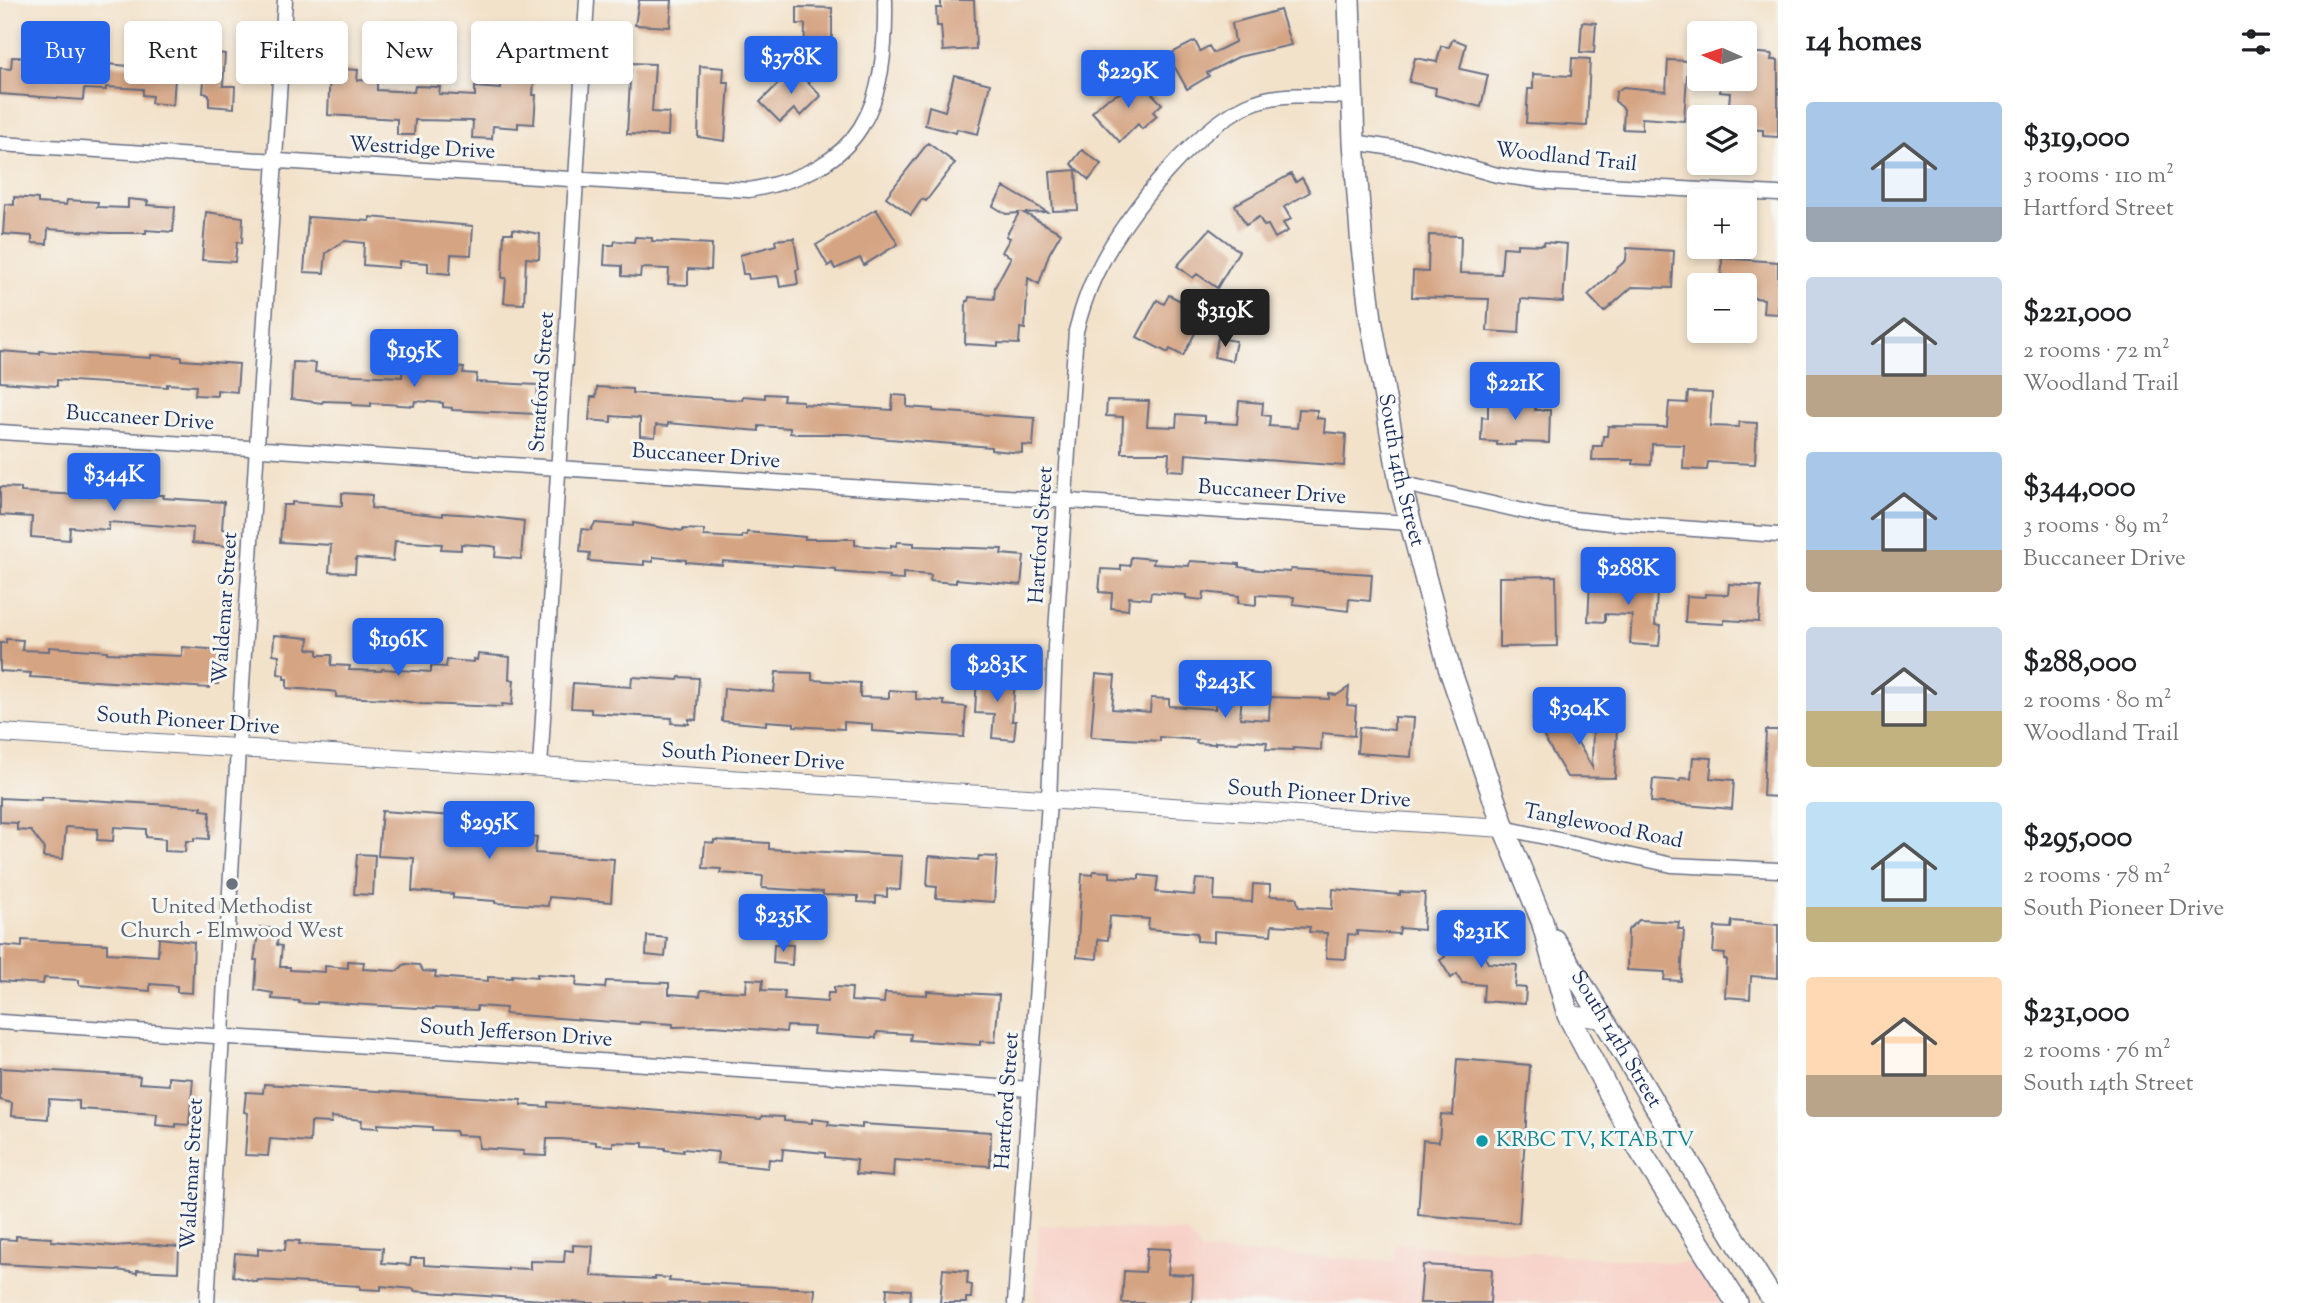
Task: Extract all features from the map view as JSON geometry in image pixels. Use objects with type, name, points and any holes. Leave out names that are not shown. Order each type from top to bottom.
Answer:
[{"type":"main road","name":"South 14th Street","points":[[1349,0],[1354,142],[1371,319],[1400,483],[1449,667],[1504,828],[1542,921],[1568,1015],[1638,1147],[1737,1303]]},
{"type":"main road","name":"South 14th Street","points":[[1542,921],[1605,1018],[1722,1220],[1775,1303]]},
{"type":"street","name":"Waldemar Street","points":[[207,1303],[238,748],[285,0]]},
{"type":"street","name":"Stratford Street","points":[[540,767],[587,0]]},
{"type":"street","name":"Westridge Drive","points":[[0,144],[748,190],[779,184],[811,172],[835,156],[856,135],[871,112],[883,69],[885,0]]},
{"type":"street","name":"Hartford Street","points":[[1015,1303],[1049,801],[1055,647],[1076,331],[1084,301],[1113,243],[1144,200],[1183,155],[1225,118],[1256,102],[1298,96],[1351,97]]},
{"type":"street","name":"Woodland Trail","points":[[1354,142],[1412,151],[1497,174],[1549,182],[1778,194]]},
{"type":"street","name":"Buccaneer Drive","points":[[0,432],[1409,523]]},
{"type":"street","points":[[1400,483],[1545,516],[1778,535]]},
{"type":"street","name":"South Pioneer Drive","points":[[0,733],[1504,828]]},
{"type":"street","name":"Tanglewood Road","points":[[1504,828],[1672,865],[1778,870]]},
{"type":"street","points":[[1568,1015],[1605,1018]]},
{"type":"street","name":"South Jefferson Drive","points":[[0,1022],[1030,1089]]},
{"type":"shaded area","points":[[1039,1225],[1187,1232],[1201,1251],[1393,1261],[1395,1243],[1694,1264],[1721,1303],[1034,1303]]},
{"type":"building","points":[[639,0],[672,0],[670,27],[635,25]]},
{"type":"building","points":[[941,0],[974,0],[976,49],[943,51],[936,8],[941,8]]},
{"type":"building","points":[[797,7],[832,8],[832,64],[804,63],[805,24],[797,24]]},
{"type":"building","points":[[1280,10],[1291,45],[1238,57],[1207,73],[1209,76],[1187,89],[1168,55],[1195,41],[1200,51],[1209,46],[1213,53],[1235,42],[1232,23]]},
{"type":"building","points":[[1582,22],[1596,23],[1594,53],[1580,52]]},
{"type":"building","points":[[1453,39],[1466,44],[1460,69],[1488,75],[1481,107],[1435,95],[1436,88],[1409,82],[1415,58],[1437,62],[1441,46],[1449,47]]},
{"type":"building","points":[[1757,53],[1772,54],[1771,60],[1778,60],[1778,137],[1763,136],[1763,130],[1757,130],[1757,105],[1729,105],[1730,93],[1720,92],[1757,91]]},
{"type":"building","points":[[222,54],[225,54],[223,86],[235,86],[234,108],[209,106],[209,94],[203,93],[204,84],[222,84]]},
{"type":"building","points":[[12,57],[21,57],[21,84],[110,84],[110,64],[124,66],[124,84],[175,84],[173,105],[151,103],[152,96],[143,95],[143,89],[84,89],[83,100],[0,94],[0,68],[11,69]]},
{"type":"building","points":[[1572,58],[1590,59],[1587,126],[1526,123],[1528,89],[1533,89],[1533,74],[1571,76]]},
{"type":"building","points":[[1668,60],[1687,61],[1684,121],[1642,118],[1642,130],[1623,129],[1624,109],[1615,101],[1616,92],[1623,87],[1666,91]]},
{"type":"building","points":[[633,63],[655,64],[652,112],[669,113],[668,136],[627,134]]},
{"type":"building","points":[[700,66],[724,68],[723,82],[729,82],[725,141],[698,137]]},
{"type":"building","points":[[794,68],[821,96],[801,116],[794,109],[780,122],[760,102]]},
{"type":"building","points":[[348,69],[358,70],[357,80],[362,80],[362,84],[377,84],[377,90],[414,92],[415,86],[440,87],[439,94],[475,96],[475,87],[501,89],[501,84],[534,84],[533,95],[536,95],[534,124],[518,123],[518,128],[493,126],[492,139],[472,138],[473,121],[415,120],[414,135],[397,135],[397,119],[328,115],[329,84],[348,84]]},
{"type":"building","points":[[954,75],[990,84],[978,134],[957,129],[956,133],[925,125],[929,106],[945,111]]},
{"type":"building","points":[[1138,79],[1162,104],[1153,112],[1157,116],[1142,129],[1138,124],[1120,142],[1092,112],[1105,100],[1124,91]]},
{"type":"building","points":[[928,143],[955,163],[926,201],[922,199],[911,215],[886,197]]},
{"type":"building","points":[[1082,150],[1101,164],[1089,180],[1071,164]]},
{"type":"building","points":[[1076,170],[1078,210],[1053,211],[1050,172]]},
{"type":"building","points":[[1291,174],[1296,182],[1302,178],[1310,192],[1284,207],[1291,219],[1283,223],[1288,231],[1275,238],[1268,225],[1264,226],[1259,217],[1246,225],[1235,205]]},
{"type":"building","points":[[1004,187],[1047,212],[1024,213],[1061,233],[1049,254],[1039,284],[1028,278],[1025,329],[1020,328],[1019,344],[965,344],[966,301],[969,297],[994,299],[995,287],[1011,257],[1002,252],[1010,238],[1006,236],[1019,213],[1006,214],[993,206]]},
{"type":"building","points":[[14,197],[38,199],[38,203],[66,205],[67,200],[98,202],[97,207],[128,208],[128,199],[148,201],[147,205],[175,207],[173,232],[146,230],[146,233],[109,233],[48,229],[47,244],[32,243],[32,236],[3,234],[5,204],[14,205]]},
{"type":"building","points":[[876,209],[898,244],[864,265],[860,258],[835,269],[832,263],[828,266],[816,245]]},
{"type":"building","points":[[206,212],[243,217],[242,243],[237,242],[235,262],[202,260]]},
{"type":"building","points":[[308,217],[370,221],[370,217],[473,226],[471,255],[451,254],[450,274],[428,272],[428,263],[399,261],[399,268],[363,265],[364,243],[344,241],[326,253],[324,273],[304,272]]},
{"type":"building","points":[[513,229],[540,234],[539,259],[526,258],[524,304],[504,303],[504,233],[513,233]]},
{"type":"building","points":[[1210,229],[1239,251],[1217,288],[1197,274],[1193,278],[1177,266]]},
{"type":"building","points":[[1429,235],[1461,236],[1460,273],[1501,274],[1503,247],[1517,248],[1517,244],[1543,245],[1544,242],[1567,244],[1563,302],[1521,299],[1519,333],[1487,331],[1489,299],[1412,297],[1413,271],[1428,272]]},
{"type":"building","points":[[635,237],[652,238],[652,241],[712,244],[711,270],[688,269],[688,285],[668,284],[669,269],[641,268],[640,277],[622,276],[622,266],[604,265],[605,245],[614,245],[615,241],[634,242]]},
{"type":"building","points":[[794,238],[799,269],[796,270],[798,284],[780,287],[778,276],[749,279],[748,274],[743,274],[740,255],[776,245],[775,240]]},
{"type":"building","points":[[1627,248],[1674,251],[1672,288],[1632,287],[1604,312],[1588,295],[1626,260]]},
{"type":"building","points":[[1722,259],[1778,262],[1778,314],[1763,313],[1764,299],[1757,298],[1757,273],[1721,273]]},
{"type":"building","points":[[1169,295],[1183,302],[1181,305],[1204,316],[1183,356],[1170,349],[1168,353],[1137,337],[1157,300],[1164,304]]},
{"type":"building","points":[[1218,338],[1236,341],[1232,361],[1214,357]]},
{"type":"building","points":[[0,351],[151,358],[151,355],[239,364],[237,392],[217,390],[217,396],[195,395],[196,386],[167,384],[167,387],[57,380],[57,386],[0,382]]},
{"type":"building","points":[[293,362],[316,363],[315,372],[402,377],[403,363],[464,368],[463,373],[477,374],[476,382],[538,385],[536,414],[452,410],[443,407],[443,403],[415,401],[414,406],[371,403],[371,406],[352,405],[352,402],[322,403],[291,399]]},
{"type":"building","points":[[597,387],[632,389],[632,393],[742,400],[743,396],[765,398],[765,394],[784,395],[783,400],[803,401],[803,404],[892,410],[893,395],[907,396],[907,407],[1035,418],[1033,446],[1022,445],[1022,453],[991,450],[991,447],[849,434],[798,434],[790,433],[790,428],[759,426],[759,431],[668,423],[668,426],[656,425],[655,437],[640,436],[640,418],[611,416],[611,422],[589,420],[591,397],[596,397]]},
{"type":"building","points":[[1688,392],[1712,393],[1710,426],[1739,427],[1739,422],[1757,423],[1755,464],[1708,462],[1707,470],[1683,469],[1684,445],[1652,444],[1651,465],[1633,464],[1633,460],[1592,460],[1593,446],[1602,446],[1608,426],[1667,427],[1669,402],[1687,403]]},
{"type":"building","points":[[1488,397],[1536,398],[1535,410],[1550,410],[1549,443],[1515,442],[1515,445],[1497,445],[1497,442],[1481,441],[1482,417],[1488,418]]},
{"type":"building","points":[[1107,400],[1149,401],[1147,426],[1176,427],[1177,414],[1204,416],[1204,422],[1237,424],[1239,401],[1263,403],[1262,415],[1270,416],[1269,426],[1297,428],[1299,409],[1317,410],[1317,418],[1325,419],[1324,432],[1346,434],[1344,466],[1186,454],[1185,471],[1168,470],[1169,453],[1122,453],[1123,417],[1106,416]]},
{"type":"building","points":[[0,487],[21,488],[21,492],[91,496],[91,493],[146,497],[164,495],[163,498],[224,502],[222,529],[229,530],[228,546],[192,543],[193,528],[109,522],[109,530],[70,527],[69,540],[31,537],[32,517],[0,515]]},
{"type":"building","points":[[342,493],[372,495],[371,508],[524,521],[521,559],[495,557],[496,547],[491,546],[461,544],[461,550],[441,549],[442,544],[395,541],[393,561],[356,558],[355,573],[329,572],[331,545],[280,542],[283,505],[292,505],[292,502],[342,506]]},
{"type":"building","points":[[595,523],[633,526],[633,523],[683,531],[704,530],[704,536],[742,538],[747,532],[805,539],[855,539],[855,545],[891,548],[891,545],[896,546],[897,542],[914,543],[914,546],[1002,549],[1001,554],[1024,556],[1021,585],[956,579],[956,583],[930,581],[931,575],[903,573],[903,580],[889,579],[889,576],[836,572],[836,569],[723,561],[722,565],[653,557],[653,562],[644,561],[644,565],[589,561],[590,553],[580,552],[582,529],[591,530]]},
{"type":"building","points":[[1131,557],[1154,559],[1153,564],[1189,566],[1190,561],[1239,564],[1239,567],[1259,570],[1290,572],[1291,569],[1372,574],[1370,601],[1349,599],[1348,611],[1293,604],[1294,597],[1256,595],[1256,605],[1238,603],[1239,596],[1204,592],[1203,600],[1186,598],[1186,595],[1151,592],[1150,599],[1129,597],[1128,610],[1111,608],[1112,593],[1099,592],[1101,569],[1121,570],[1121,565],[1130,566]]},
{"type":"building","points":[[1556,576],[1557,646],[1499,647],[1499,577]]},
{"type":"building","points":[[1644,576],[1658,576],[1655,625],[1661,626],[1659,646],[1630,644],[1632,615],[1605,614],[1605,622],[1588,621],[1590,581],[1643,585]]},
{"type":"building","points":[[1729,584],[1761,586],[1759,622],[1685,622],[1687,596],[1728,595]]},
{"type":"building","points":[[274,635],[309,638],[308,649],[318,650],[318,655],[332,655],[331,665],[350,666],[349,670],[431,672],[431,666],[446,667],[447,660],[474,662],[478,654],[510,657],[509,679],[514,680],[512,705],[502,704],[502,707],[421,704],[391,699],[336,697],[336,692],[287,688],[287,679],[278,674],[279,655],[273,654]]},
{"type":"building","points":[[6,639],[23,640],[22,650],[49,651],[49,647],[182,656],[182,647],[221,650],[218,684],[210,684],[210,688],[30,677],[31,673],[0,671],[0,643],[6,643]]},
{"type":"building","points":[[776,672],[812,673],[812,680],[860,683],[860,697],[889,698],[889,690],[916,692],[916,699],[944,701],[944,705],[966,707],[964,737],[872,731],[872,724],[844,722],[844,729],[794,726],[794,723],[766,721],[766,725],[722,721],[724,688],[774,692]]},
{"type":"building","points":[[1096,674],[1115,676],[1112,709],[1150,712],[1151,698],[1169,699],[1169,706],[1215,709],[1216,694],[1242,695],[1240,718],[1269,720],[1270,697],[1329,699],[1329,694],[1337,695],[1349,687],[1347,705],[1356,706],[1354,736],[1322,733],[1321,750],[1266,749],[1267,742],[1239,740],[1238,743],[1215,744],[1160,737],[1160,741],[1091,737]]},
{"type":"building","points":[[977,676],[1015,679],[1012,721],[1016,721],[1014,740],[992,738],[994,714],[975,713]]},
{"type":"building","points":[[632,677],[678,680],[679,677],[699,678],[696,720],[689,719],[689,724],[671,723],[672,718],[591,713],[591,709],[571,708],[573,683],[631,687]]},
{"type":"building","points":[[1556,705],[1592,767],[1593,726],[1617,726],[1615,778],[1567,777],[1533,718]]},
{"type":"building","points":[[1394,717],[1414,718],[1411,757],[1357,753],[1359,727],[1394,730]]},
{"type":"building","points":[[1766,730],[1778,730],[1778,797],[1763,796]]},
{"type":"building","points":[[1693,757],[1712,758],[1710,778],[1734,780],[1732,809],[1651,802],[1653,779],[1691,779]]},
{"type":"building","points":[[41,797],[202,807],[201,810],[210,811],[209,839],[194,838],[194,841],[186,841],[185,852],[165,851],[165,839],[146,837],[146,829],[114,827],[113,841],[97,840],[98,829],[66,827],[63,859],[43,857],[44,848],[31,831],[17,830],[17,823],[0,822],[0,798],[41,800]]},
{"type":"building","points":[[382,811],[510,820],[509,835],[537,837],[535,853],[614,859],[611,902],[549,897],[548,906],[495,903],[453,898],[453,894],[412,891],[414,858],[378,856]]},
{"type":"building","points":[[714,840],[769,843],[769,849],[902,856],[900,890],[887,889],[887,897],[876,896],[876,903],[858,902],[858,896],[762,888],[763,876],[720,873],[721,869],[703,868],[705,842],[714,843]]},
{"type":"building","points":[[357,854],[375,855],[373,895],[354,894]]},
{"type":"building","points":[[929,856],[978,860],[979,856],[997,857],[994,902],[936,898],[937,887],[927,886]]},
{"type":"building","points":[[1093,871],[1110,872],[1110,877],[1158,877],[1156,892],[1194,895],[1196,879],[1215,880],[1214,900],[1252,902],[1253,884],[1270,885],[1270,896],[1296,897],[1299,907],[1332,909],[1333,889],[1400,895],[1400,892],[1425,893],[1423,930],[1400,928],[1399,934],[1357,931],[1357,935],[1348,934],[1346,959],[1326,958],[1327,933],[1309,932],[1310,927],[1272,925],[1271,935],[1214,931],[1214,942],[1197,941],[1197,933],[1148,929],[1149,919],[1110,916],[1108,940],[1098,939],[1097,959],[1077,957],[1082,874],[1093,875]]},
{"type":"building","points":[[1639,920],[1679,922],[1678,929],[1684,929],[1681,981],[1664,980],[1665,972],[1627,970],[1628,930]]},
{"type":"building","points":[[1732,921],[1778,925],[1778,978],[1751,976],[1750,999],[1725,997],[1727,960],[1724,959],[1725,954],[1713,953],[1715,927],[1731,928]]},
{"type":"building","points":[[259,927],[278,929],[277,945],[282,946],[280,967],[290,967],[290,970],[325,972],[325,966],[348,968],[348,961],[364,962],[363,969],[397,971],[405,964],[419,965],[423,971],[436,972],[435,977],[488,981],[488,977],[537,977],[537,974],[577,977],[576,986],[605,988],[606,981],[669,983],[669,994],[700,996],[701,990],[746,992],[747,979],[763,980],[762,990],[785,991],[784,999],[827,1002],[828,993],[834,993],[834,987],[852,988],[851,1001],[884,1003],[885,993],[927,995],[927,991],[999,995],[995,1042],[980,1041],[980,1045],[910,1040],[911,1034],[877,1032],[876,1038],[813,1034],[814,1027],[787,1026],[786,1032],[714,1026],[673,1027],[673,1024],[505,1014],[506,1008],[477,1006],[477,1010],[433,1009],[299,1003],[272,999],[273,993],[255,990],[257,960],[254,960]]},
{"type":"building","points":[[1464,929],[1472,940],[1474,938],[1488,963],[1517,965],[1515,987],[1526,988],[1525,1004],[1483,1001],[1484,985],[1462,983],[1457,974],[1451,978],[1440,960],[1445,957],[1438,945]]},
{"type":"building","points":[[647,936],[667,938],[665,957],[646,955]]},
{"type":"building","points":[[159,938],[194,942],[192,993],[177,992],[177,986],[150,984],[150,991],[79,985],[79,980],[44,978],[43,984],[0,981],[0,945],[22,947],[22,940],[107,944],[107,953],[158,956]]},
{"type":"building","points":[[774,944],[793,945],[792,965],[773,963]]},
{"type":"building","name":"KRBC TV, KTAB TV","points":[[1457,1059],[1530,1065],[1519,1223],[1418,1215],[1423,1140],[1439,1142],[1441,1114],[1453,1115]]},
{"type":"building","points":[[0,1068],[140,1076],[139,1083],[169,1085],[169,1077],[193,1079],[189,1125],[156,1125],[157,1114],[79,1109],[79,1101],[49,1099],[48,1119],[11,1116],[12,1103],[0,1100]]},
{"type":"building","points":[[264,1084],[521,1100],[521,1105],[548,1107],[548,1102],[761,1119],[762,1116],[784,1117],[784,1121],[812,1123],[812,1119],[829,1121],[828,1125],[862,1128],[862,1124],[991,1132],[990,1166],[894,1160],[893,1177],[856,1174],[857,1160],[825,1157],[825,1153],[783,1149],[782,1160],[769,1159],[768,1168],[717,1163],[718,1152],[665,1150],[643,1147],[643,1143],[613,1142],[613,1146],[596,1145],[596,1142],[561,1139],[547,1139],[546,1156],[523,1155],[524,1151],[479,1148],[478,1136],[456,1135],[456,1131],[378,1124],[378,1128],[361,1127],[362,1120],[332,1117],[331,1123],[311,1122],[310,1142],[270,1139],[268,1156],[245,1155],[248,1113],[244,1112],[246,1092],[263,1093]]},
{"type":"building","points":[[16,1236],[114,1246],[145,1244],[179,1247],[178,1272],[137,1270],[137,1273],[0,1264],[0,1239],[16,1240]]},
{"type":"building","points":[[286,1240],[300,1241],[299,1244],[383,1248],[382,1263],[410,1265],[411,1258],[424,1258],[424,1265],[508,1270],[530,1269],[530,1261],[564,1262],[565,1250],[573,1251],[573,1245],[593,1246],[591,1276],[655,1277],[670,1278],[669,1281],[815,1289],[814,1303],[586,1303],[414,1291],[381,1286],[381,1290],[360,1289],[360,1286],[257,1282],[233,1276],[235,1253],[258,1255],[258,1248],[285,1250]]},
{"type":"building","points":[[1147,1248],[1170,1249],[1168,1274],[1193,1275],[1192,1303],[1122,1303],[1124,1271],[1145,1272]]},
{"type":"building","points":[[1423,1265],[1492,1269],[1490,1303],[1420,1303]]},
{"type":"building","points":[[943,1269],[968,1271],[967,1284],[972,1285],[971,1298],[966,1298],[966,1303],[940,1303]]},
{"type":"building","points":[[887,1288],[911,1290],[910,1303],[886,1303]]},
{"type":"place","name":"United Methodist Church - Elmwood West","points":[[232,884]]},
{"type":"place","name":"KRBC TV, KTAB TV","points":[[1482,1141]]}]
